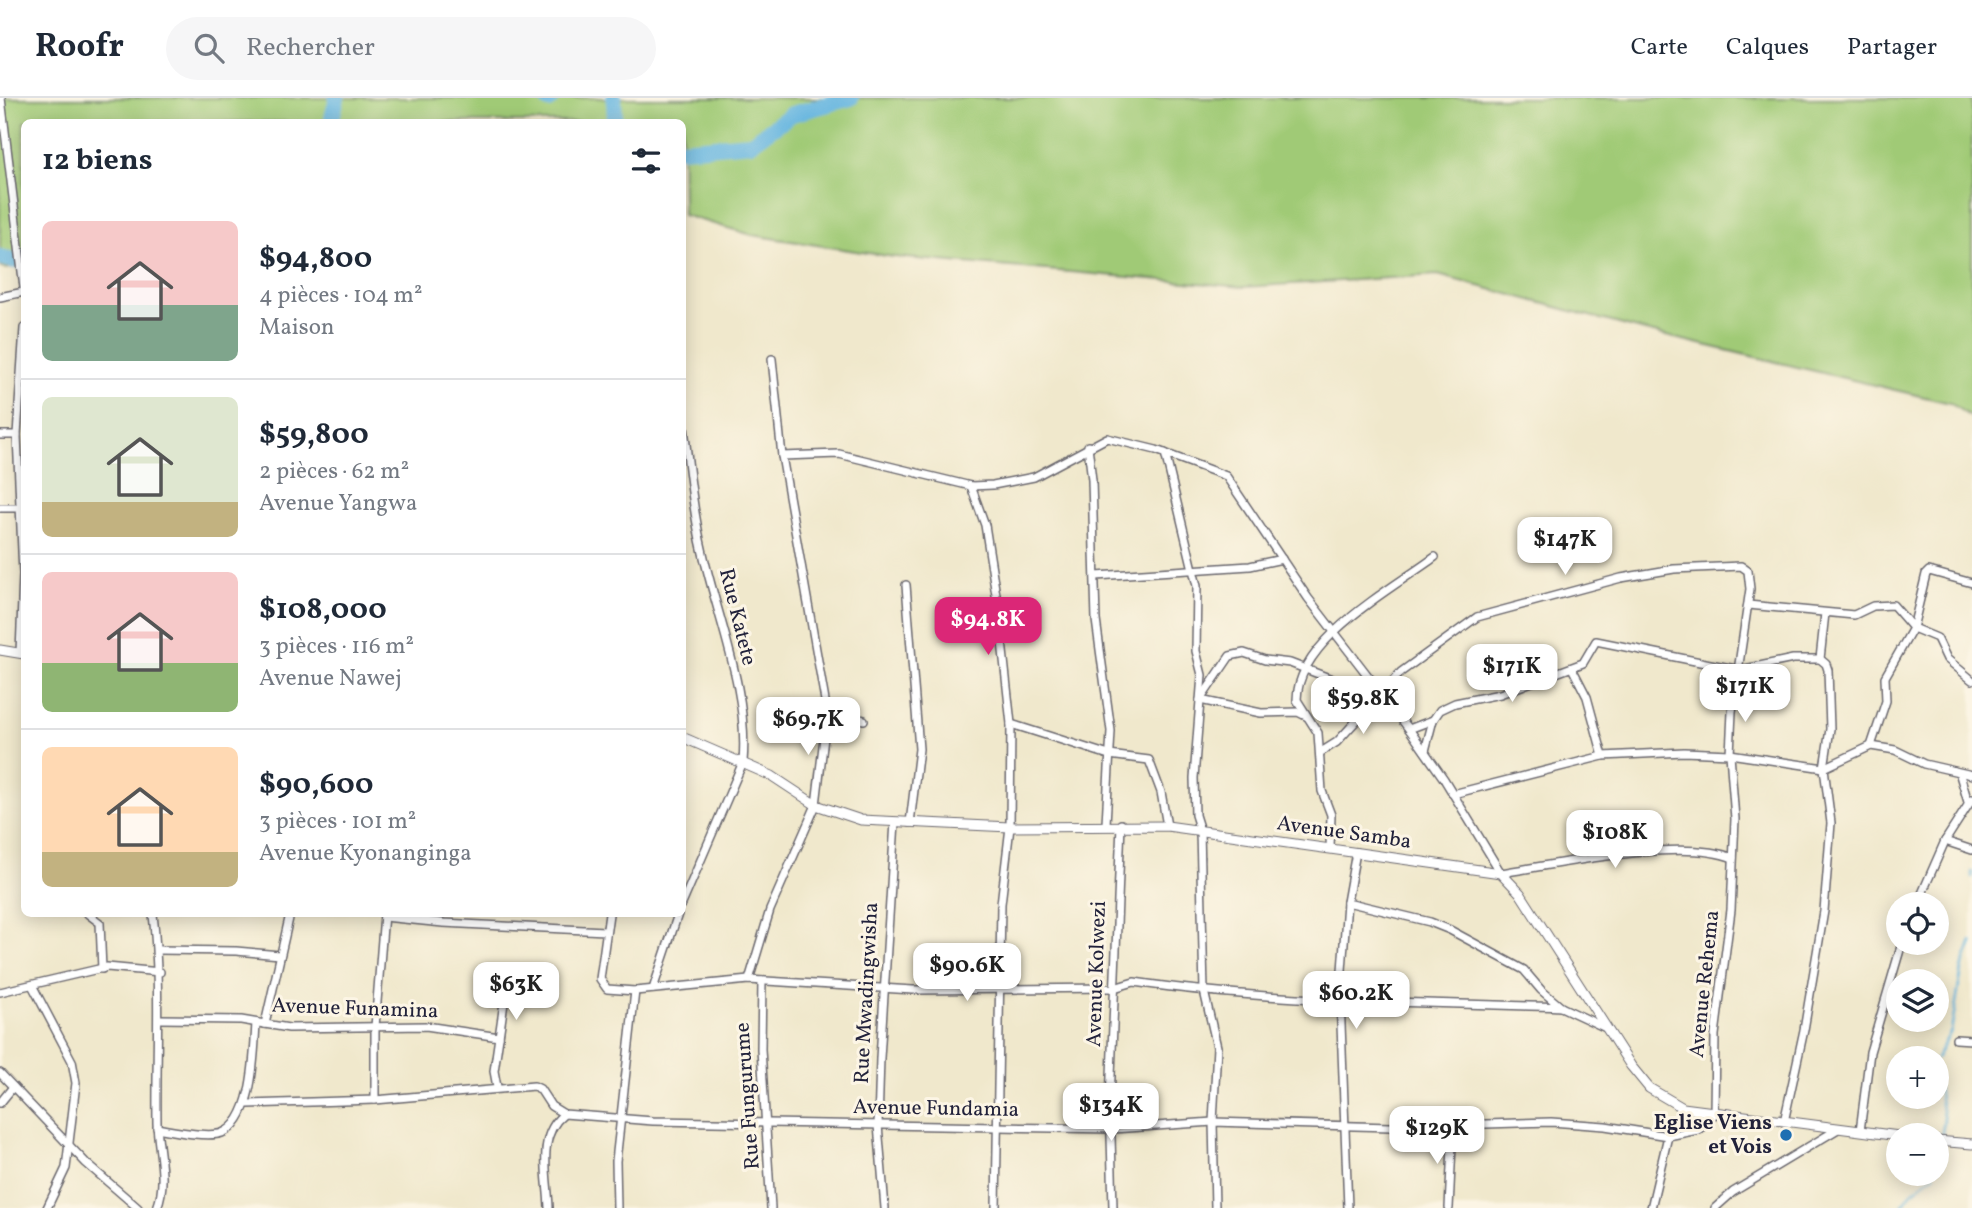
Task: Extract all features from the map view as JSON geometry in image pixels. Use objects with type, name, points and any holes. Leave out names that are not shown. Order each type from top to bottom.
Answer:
[{"type":"street","points":[[1,98],[21,265]]},
{"type":"street","points":[[0,297],[21,291]]},
{"type":"street","points":[[749,980],[771,910],[816,806],[827,712],[782,456],[772,359]]},
{"type":"street","points":[[21,374],[17,435],[21,548]]},
{"type":"street","points":[[0,435],[17,435]]},
{"type":"street","points":[[782,456],[839,454],[971,486],[1020,481],[1107,438],[1165,453],[1226,476],[1334,632],[1409,729],[1501,873],[1520,893],[1649,1088],[1683,1108],[1886,1134]]},
{"type":"street","name":"Rue Katete","points":[[686,439],[702,550],[741,707],[746,738],[743,762],[686,895]]},
{"type":"street","points":[[1088,446],[1096,620],[1111,730],[1106,824]]},
{"type":"street","points":[[1165,453],[1197,586],[1196,651],[1202,675],[1194,778],[1195,814],[1199,831],[1204,991],[1217,1047],[1213,1122],[1215,1208]]},
{"type":"street","points":[[971,486],[985,525],[1011,724],[1010,827],[1001,904],[996,1208]]},
{"type":"street","points":[[0,508],[18,508]]},
{"type":"street","points":[[1330,848],[1331,815],[1322,791],[1318,733],[1297,700],[1306,668],[1320,644],[1435,557]]},
{"type":"street","points":[[1096,576],[1250,566],[1282,559]]},
{"type":"street","name":"Avenue Rehema","points":[[1380,693],[1401,673],[1478,617],[1620,578],[1674,569],[1741,566],[1748,571],[1748,605],[1732,712],[1730,754],[1735,797],[1731,910],[1715,1035],[1714,1114]]},
{"type":"street","points":[[1871,746],[1886,701],[1885,677],[1913,628],[1926,574],[1929,571],[1972,583]]},
{"type":"street","points":[[906,585],[919,749],[911,823]]},
{"type":"street","points":[[1748,605],[1854,615],[1873,606],[1893,604],[1913,628],[1937,638],[1947,659],[1972,680]]},
{"type":"street","points":[[1820,659],[1825,613]]},
{"type":"street","points":[[1424,751],[1433,720],[1445,706],[1500,694],[1583,663],[1597,641],[1740,670],[1793,659],[1820,659],[1826,664],[1829,717],[1824,768],[1831,823],[1824,911],[1804,1030],[1784,1122]]},
{"type":"street","points":[[0,650],[21,653]]},
{"type":"street","points":[[1200,701],[1233,653],[1244,653],[1306,668],[1355,688],[1380,693]]},
{"type":"street","points":[[1572,667],[1587,697],[1603,756]]},
{"type":"street","points":[[1321,752],[1337,742],[1375,703],[1380,693]]},
{"type":"street","points":[[1200,701],[1261,713],[1298,712],[1308,716]]},
{"type":"street","points":[[827,712],[864,720]]},
{"type":"street","points":[[1409,729],[1433,720]]},
{"type":"street","points":[[1011,724],[1109,755],[1149,760],[1161,792],[1167,826]]},
{"type":"street","name":"Avenue Samba","points":[[686,739],[772,776],[816,806],[861,820],[1010,827],[1106,824],[1167,826],[1501,873]]},
{"type":"street","points":[[1453,794],[1603,756],[1684,752],[1730,754],[1824,768],[1871,746],[1895,750],[1913,760],[1960,775],[1972,775]]},
{"type":"street","points":[[1923,892],[1945,841],[1970,801],[1960,775]]},
{"type":"street","name":"Rue Mwadingwisha","points":[[885,1208],[878,1125],[894,822]]},
{"type":"street","name":"Avenue Kolwezi","points":[[1113,1208],[1113,1129],[1110,1101],[1121,824]]},
{"type":"street","points":[[1945,841],[1972,850]]},
{"type":"street","points":[[1501,873],[1659,851],[1711,852],[1733,858]]},
{"type":"street","points":[[1348,1208],[1340,998],[1347,902],[1356,852]]},
{"type":"street","points":[[1347,902],[1422,919],[1450,930],[1524,970],[1541,990],[1562,1007],[1607,1028]]},
{"type":"street","points":[[92,917],[100,923],[102,969]]},
{"type":"street","points":[[153,917],[160,1019],[157,1128],[164,1187],[157,1208]]},
{"type":"street","points":[[265,1024],[289,917]]},
{"type":"street","points":[[371,1101],[384,917]]},
{"type":"street","points":[[412,917],[605,931]]},
{"type":"street","points":[[608,917],[600,979],[607,989],[635,991],[749,980],[886,989],[1114,988],[1134,982],[1265,998],[1340,998],[1562,1007]]},
{"type":"street","points":[[653,989],[677,917]]},
{"type":"street","points":[[157,950],[236,951],[279,956]]},
{"type":"street","points":[[1860,1130],[1870,1052],[1897,955]]},
{"type":"street","points":[[0,992],[102,969],[159,972]]},
{"type":"street","name":"Rue Fungurume","points":[[762,981],[764,1123],[771,1175],[771,1208]]},
{"type":"street","points":[[32,985],[72,1061],[76,1083],[75,1111],[66,1168],[47,1208]]},
{"type":"street","points":[[617,1208],[616,1161],[635,991]]},
{"type":"street","points":[[497,1087],[494,1071],[505,996]]},
{"type":"street","name":"Avenue Funamina","points":[[160,1019],[186,1017],[289,1028],[426,1026],[499,1037]]},
{"type":"street","points":[[157,1128],[205,1134],[225,1132],[248,1104],[256,1023]]},
{"type":"street","points":[[1956,1039],[1972,1040]]},
{"type":"street","points":[[0,1073],[86,1163],[138,1208]]},
{"type":"street","points":[[248,1104],[371,1101],[497,1087],[534,1086],[540,1089],[551,1106],[564,1114],[552,1123],[546,1138],[550,1208]]},
{"type":"street","points":[[0,1103],[12,1087]]},
{"type":"street","name":"Avenue Fundamia","points":[[564,1114],[621,1119],[998,1128],[1113,1129],[1213,1122],[1343,1123],[1391,1127],[1579,1123],[1668,1136],[1698,1130],[1708,1123],[1714,1114]]},
{"type":"street","points":[[1449,1208],[1453,1125]]},
{"type":"street","points":[[1715,1208],[1733,1192],[1838,1129]]},
{"type":"street","points":[[1651,1208],[1668,1136]]},
{"type":"street","points":[[1949,1142],[1972,1144]]},
{"type":"green space","points":[[0,98],[1972,98],[1972,418],[1950,403],[1645,331],[1438,275],[1244,287],[894,257],[752,235],[686,216],[686,119],[21,119],[21,265],[6,269],[0,266]]},
{"type":"waterway","points":[[332,119],[337,98]]},
{"type":"waterway","points":[[546,98],[549,101],[552,98]]},
{"type":"waterway","points":[[614,98],[615,119]]},
{"type":"waterway","points":[[686,149],[751,143],[792,114],[851,98]]},
{"type":"waterway","points":[[0,257],[14,261],[21,260]]},
{"type":"waterway","points":[[1972,872],[1972,877]]},
{"type":"waterway","points":[[1943,1046],[1951,1031],[1962,969],[1972,942]]},
{"type":"waterway","points":[[1942,1109],[1944,1123]]},
{"type":"waterway","points":[[1901,1208],[1920,1186]]},
{"type":"place","name":"Eglise Viens et Vois","points":[[1786,1135]]}]
